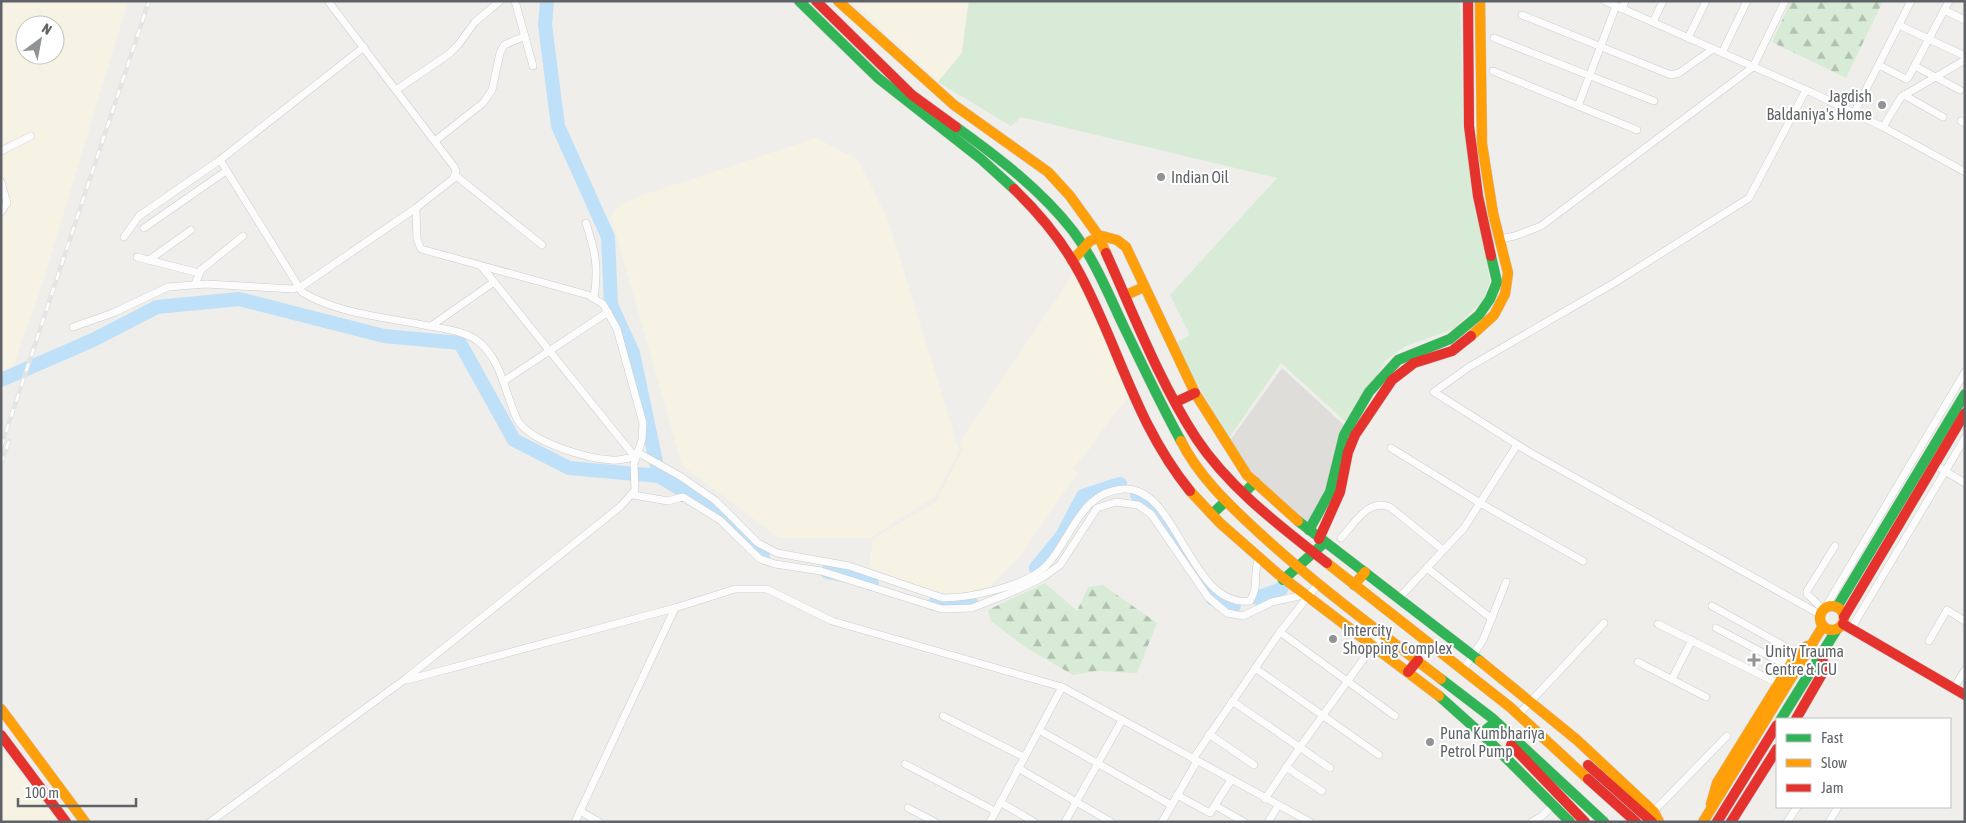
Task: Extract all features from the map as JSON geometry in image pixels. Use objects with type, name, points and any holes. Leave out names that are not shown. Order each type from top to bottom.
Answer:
[{"type":"main road","points":[[798,1],[880,80],[980,158],[1018,191],[1051,229],[1093,299],[1142,419],[1174,471],[1191,493],[1284,580],[1408,672],[1482,733],[1570,822]]},
{"type":"main road","points":[[816,1],[912,95],[987,149],[1032,187],[1074,231],[1100,275],[1154,391],[1183,446],[1226,501],[1297,568],[1383,632],[1493,721],[1604,822]]},
{"type":"main road","points":[[838,1],[954,105],[1048,172],[1070,196],[1098,235],[1176,402],[1196,438],[1244,493],[1313,553],[1519,714],[1636,822]]},
{"type":"main road","points":[[1309,530],[1332,488],[1337,457],[1347,430],[1380,378],[1405,354],[1450,340],[1464,329],[1486,306],[1495,292],[1497,282],[1478,196],[1469,126],[1468,1]]},
{"type":"main road","points":[[1284,580],[1313,553],[1322,541],[1340,492],[1348,452],[1355,435],[1392,380],[1414,363],[1452,351],[1482,328],[1497,310],[1508,284],[1508,273],[1499,239],[1482,144],[1480,1]]},
{"type":"main road","points":[[1072,262],[1084,246],[1098,235],[1110,235],[1126,247],[1195,393],[1236,460],[1255,482],[1322,541],[1474,656],[1576,740],[1651,817]]},
{"type":"main road","points":[[1126,295],[1144,287]]},
{"type":"main road","points":[[1176,402],[1195,393]]},
{"type":"main road","points":[[1703,822],[1817,637],[1823,626],[1823,611],[1838,607],[1965,394]]},
{"type":"main road","points":[[1782,718],[1823,652],[1844,625],[1965,413]]},
{"type":"main road","points":[[1244,493],[1255,482]]},
{"type":"main road","points":[[1212,514],[1226,501]]},
{"type":"main road","points":[[1354,585],[1365,572]]},
{"type":"main road","points":[[1838,607],[1844,625],[1965,695]]},
{"type":"main road","points":[[1823,626],[1830,630],[1844,625]]},
{"type":"main road","points":[[1710,812],[1718,783],[1779,684],[1785,665],[1817,637]]},
{"type":"main road","points":[[1797,718],[1822,674],[1823,652]]},
{"type":"main road","points":[[1408,672],[1418,660]]},
{"type":"main road","points":[[1,709],[85,822]]},
{"type":"main road","points":[[1482,733],[1493,721]]},
{"type":"main road","points":[[1493,721],[1498,731],[1586,822]]},
{"type":"main road","points":[[1717,822],[1776,727]]},
{"type":"main road","points":[[1545,737],[1551,732],[1659,822]]},
{"type":"main road","points":[[1,735],[66,822]]},
{"type":"main road","points":[[1731,822],[1776,751]]},
{"type":"street","points":[[73,328],[113,313],[168,287],[195,284],[281,290],[297,288],[416,208],[455,175],[455,168],[328,1]]},
{"type":"street","points":[[396,90],[449,54],[458,46],[475,22],[500,1]]},
{"type":"street","points":[[515,1],[533,66]]},
{"type":"street","points":[[1605,1],[1806,90],[1883,127],[1965,172]]},
{"type":"street","points":[[1578,106],[1601,46],[1619,7],[1625,1]]},
{"type":"street","points":[[1653,22],[1663,1]]},
{"type":"street","points":[[1688,38],[1706,1]]},
{"type":"street","points":[[1722,53],[1746,1]]},
{"type":"street","points":[[1499,239],[1515,236],[1541,226],[1753,67],[1784,1]]},
{"type":"street","points":[[1854,113],[1911,1]]},
{"type":"street","points":[[1879,65],[1907,79],[1948,1]]},
{"type":"street","points":[[1944,10],[1964,17]]},
{"type":"street","points":[[1522,15],[1675,75],[1713,49]]},
{"type":"street","points":[[1883,127],[1898,100],[1965,58],[1899,25]]},
{"type":"street","points":[[435,141],[483,103],[492,90],[500,53],[504,45],[525,36]]},
{"type":"street","points":[[1494,38],[1654,101]]},
{"type":"street","points":[[124,236],[127,229],[139,216],[220,160],[364,47]]},
{"type":"street","points":[[1915,66],[1960,90]]},
{"type":"street","points":[[1493,71],[1638,130]]},
{"type":"street","points":[[1806,90],[1749,198],[1614,283],[1469,367],[1434,392],[1517,445],[1823,611]]},
{"type":"street","points":[[1904,95],[1943,117]]},
{"type":"street","points":[[1,151],[31,136]]},
{"type":"street","points":[[220,160],[297,288],[320,303],[352,312],[455,331],[479,342],[496,364],[518,421],[539,439],[591,458],[615,461],[635,456]]},
{"type":"street","points":[[144,228],[226,171]]},
{"type":"street","points":[[455,175],[542,245]]},
{"type":"street","points":[[1,182],[7,203],[1,212]]},
{"type":"street","points":[[210,822],[404,680],[621,506],[634,492],[635,456],[642,440],[643,423],[617,329],[603,304],[594,297],[421,249],[417,239],[416,208]]},
{"type":"street","points":[[586,222],[596,255],[598,273],[594,297]]},
{"type":"street","points":[[149,260],[191,230]]},
{"type":"street","points":[[195,284],[199,272],[243,236]]},
{"type":"street","points":[[137,257],[199,272]]},
{"type":"street","points":[[482,267],[635,456],[680,476],[716,502],[758,543],[777,553],[849,566],[943,598],[986,593],[1013,584],[1045,567],[1086,507],[1103,495],[1125,489],[1144,495],[1158,506],[1207,580],[1221,596],[1238,602],[1250,601],[1256,592],[1254,570],[1259,558]]},
{"type":"street","points":[[430,326],[494,282]]},
{"type":"street","points":[[504,381],[608,312]]},
{"type":"street","points":[[1823,611],[1965,372]]},
{"type":"street","points":[[1844,625],[1965,438]]},
{"type":"street","points":[[1399,598],[1464,528],[1517,445]]},
{"type":"street","points":[[1391,448],[1480,503],[1583,561]]},
{"type":"street","points":[[1935,465],[1965,483]]},
{"type":"street","points":[[634,492],[668,501],[683,497],[720,520],[760,559],[821,571],[942,610],[972,608],[1042,578],[1060,566],[1096,508],[1116,502],[1138,505],[1151,514],[1208,597],[1227,613],[1243,616],[1272,602],[1305,596]]},
{"type":"street","points":[[1341,538],[1371,506],[1382,504],[1390,507],[1443,550]]},
{"type":"street","points":[[1823,611],[1807,594],[1807,591],[1835,546]]},
{"type":"street","points":[[1426,568],[1492,619]]},
{"type":"street","points":[[1462,670],[1484,640],[1506,582]]},
{"type":"street","points":[[1162,822],[1209,734],[1305,596],[1318,584]]},
{"type":"street","points":[[404,680],[675,608],[735,588],[767,589],[832,621],[1062,687],[1310,822]]},
{"type":"street","points":[[1712,606],[1784,646],[1786,652],[1785,665],[1716,628]]},
{"type":"street","points":[[575,822],[675,608]]},
{"type":"street","points":[[1929,640],[1947,610],[1965,621]]},
{"type":"street","points":[[1519,714],[1604,623]]},
{"type":"street","points":[[1658,624],[1779,684]]},
{"type":"street","points":[[1280,632],[1395,716]]},
{"type":"street","points":[[1265,799],[1383,632]]},
{"type":"street","points":[[1672,679],[1692,640]]},
{"type":"street","points":[[1638,662],[1706,696]]},
{"type":"street","points":[[1255,668],[1379,755]]},
{"type":"street","points":[[1953,689],[1965,670]]},
{"type":"street","points":[[990,822],[1062,687]]},
{"type":"street","points":[[1232,701],[1330,768]]},
{"type":"street","points":[[943,716],[1024,757]]},
{"type":"street","points":[[1065,822],[1122,720]]},
{"type":"street","points":[[1039,730],[1171,805]]},
{"type":"street","points":[[1209,734],[1254,765]]},
{"type":"street","points":[[1651,817],[1727,736]]},
{"type":"street","points":[[905,764],[996,811]]},
{"type":"street","points":[[1286,767],[1322,791]]},
{"type":"street","points":[[1018,768],[1111,822]]},
{"type":"street","points":[[1177,795],[1210,813],[1231,780]]},
{"type":"street","points":[[1000,802],[1034,822]]},
{"type":"street","points":[[1532,822],[1542,816],[1552,805]]},
{"type":"street","points":[[1216,806],[1244,822]]},
{"type":"street","points":[[1268,822],[1278,806]]},
{"type":"street","points":[[908,808],[935,822]]},
{"type":"street","points":[[1787,822],[1796,808]]},
{"type":"street","points":[[1828,822],[1837,808]]},
{"type":"street","points":[[580,811],[599,822]]},
{"type":"shaded area","points":[[1,1],[128,1],[41,288],[1,399]]},
{"type":"shaded area","points":[[851,1],[968,1],[961,53],[938,81]]},
{"type":"shaded area","points":[[816,138],[858,160],[888,220],[959,450],[935,496],[870,538],[779,538],[682,465],[611,216],[618,206],[637,197]]},
{"type":"shaded area","points":[[1074,273],[1090,299],[1130,397],[1117,410],[1085,455],[1072,469],[1078,472],[1019,557],[989,587],[959,594],[932,591],[869,567],[873,539],[937,501],[963,449],[959,443]]},
{"type":"shaded area","points":[[1282,368],[1344,425],[1329,488],[1308,525],[1249,473],[1229,442]]},
{"type":"shaded area","points":[[1,749],[58,822],[1,822]]},
{"type":"green space","points":[[969,1],[1460,1],[1464,129],[1490,282],[1484,300],[1453,329],[1406,346],[1386,360],[1347,423],[1281,363],[1229,438],[1174,344],[1190,335],[1170,295],[1277,178],[1021,117],[1011,126],[938,82],[962,53]]},
{"type":"green space","points":[[1791,1],[1883,1],[1846,78],[1772,42]]},
{"type":"green space","points":[[1045,583],[1077,611],[1088,587],[1103,585],[1157,623],[1137,673],[1097,671],[1073,675],[1025,647],[991,621],[988,610]]},
{"type":"waterway","points":[[547,1],[545,25],[558,126],[608,237],[611,305],[633,353],[659,476]]},
{"type":"waterway","points":[[1,380],[93,340],[157,307],[239,299],[384,336],[460,343],[514,440],[569,468],[659,476],[723,515],[763,556]]},
{"type":"waterway","points":[[1036,568],[1062,536],[1083,496],[1120,484]]},
{"type":"waterway","points":[[1137,495],[1156,508],[1213,599],[1234,606]]},
{"type":"waterway","points":[[827,572],[858,577],[872,584]]},
{"type":"waterway","points":[[1257,598],[1281,589]]},
{"type":"waterway","points":[[934,604],[972,604]]},
{"type":"railway","points":[[1,447],[149,1]]},
{"type":"railway","points":[[1,464],[9,441]]},
{"type":"traffic: fast","points":[[799,1],[878,78],[981,159],[1014,189]]},
{"type":"traffic: fast","points":[[956,127],[1033,188],[1073,231],[1088,253],[1100,276],[1181,441]]},
{"type":"traffic: fast","points":[[1309,530],[1330,492],[1344,435],[1369,392],[1398,360],[1450,339],[1479,315],[1490,299],[1497,282],[1491,256]]},
{"type":"traffic: fast","points":[[1837,607],[1965,394]]},
{"type":"traffic: fast","points":[[1244,493],[1255,482]]},
{"type":"traffic: fast","points":[[1212,514],[1226,501]]},
{"type":"traffic: fast","points":[[1298,521],[1480,661]]},
{"type":"traffic: fast","points":[[1283,580],[1324,543]]},
{"type":"traffic: fast","points":[[1782,718],[1837,629]]},
{"type":"traffic: fast","points":[[1441,679],[1492,718],[1604,822]]},
{"type":"traffic: fast","points":[[1439,696],[1486,738],[1570,822]]},
{"type":"traffic: fast","points":[[1482,733],[1494,723]]},
{"type":"traffic: slow","points":[[838,1],[954,105],[1048,172],[1070,196],[1098,235],[1106,253]]},
{"type":"traffic: slow","points":[[1471,336],[1494,315],[1505,294],[1508,273],[1493,213],[1482,144],[1480,1]]},
{"type":"traffic: slow","points":[[1072,261],[1090,241],[1102,236],[1117,240],[1126,247],[1195,393],[1247,475],[1298,521]]},
{"type":"traffic: slow","points":[[1126,295],[1144,287]]},
{"type":"traffic: slow","points":[[1181,441],[1204,477],[1254,528],[1322,587],[1441,679]]},
{"type":"traffic: slow","points":[[1190,491],[1220,523],[1278,574],[1439,696]]},
{"type":"traffic: slow","points":[[1327,563],[1510,707],[1588,779]]},
{"type":"traffic: slow","points":[[1354,585],[1365,572]]},
{"type":"traffic: slow","points":[[1832,606],[1837,607],[1843,613],[1844,618],[1843,623],[1837,629],[1832,630],[1827,629],[1821,623],[1820,618],[1821,613],[1827,607],[1832,606]]},
{"type":"traffic: slow","points":[[1703,822],[1823,626]]},
{"type":"traffic: slow","points":[[1711,804],[1717,783],[1792,662],[1807,646]]},
{"type":"traffic: slow","points":[[1480,661],[1577,740],[1654,812],[1659,822]]},
{"type":"traffic: slow","points":[[1,709],[85,822]]},
{"type":"traffic: jam","points":[[816,1],[912,95],[956,127]]},
{"type":"traffic: jam","points":[[1468,1],[1469,126],[1478,196],[1491,256]]},
{"type":"traffic: jam","points":[[1014,189],[1050,229],[1080,274],[1155,439],[1190,491]]},
{"type":"traffic: jam","points":[[1106,253],[1170,394],[1196,438],[1209,456],[1240,490],[1327,563]]},
{"type":"traffic: jam","points":[[1319,539],[1340,492],[1348,452],[1355,435],[1392,380],[1414,363],[1452,351],[1471,336]]},
{"type":"traffic: jam","points":[[1176,402],[1195,393]]},
{"type":"traffic: jam","points":[[1844,617],[1965,413]]},
{"type":"traffic: jam","points":[[1843,624],[1965,695]]},
{"type":"traffic: jam","points":[[1797,718],[1822,674],[1823,652]]},
{"type":"traffic: jam","points":[[1408,672],[1418,660]]},
{"type":"traffic: jam","points":[[1717,822],[1776,727]]},
{"type":"traffic: jam","points":[[1,735],[66,822]]},
{"type":"traffic: jam","points":[[1511,745],[1585,822]]},
{"type":"traffic: jam","points":[[1731,822],[1776,751]]},
{"type":"traffic: jam","points":[[1588,765],[1652,822]]},
{"type":"traffic: jam","points":[[1588,779],[1636,822]]},
{"type":"place","name":"Jagdish Baldaniya's Home","points":[[1882,105]]},
{"type":"place","name":"Indian Oil","points":[[1161,177]]},
{"type":"place","name":"Intercity Shopping Complex","points":[[1333,639]]},
{"type":"place","name":"Unity Trauma Centre & ICU","points":[[1754,660]]},
{"type":"place","name":"Puna Kumbhariya Petrol Pump","points":[[1430,742]]}]
